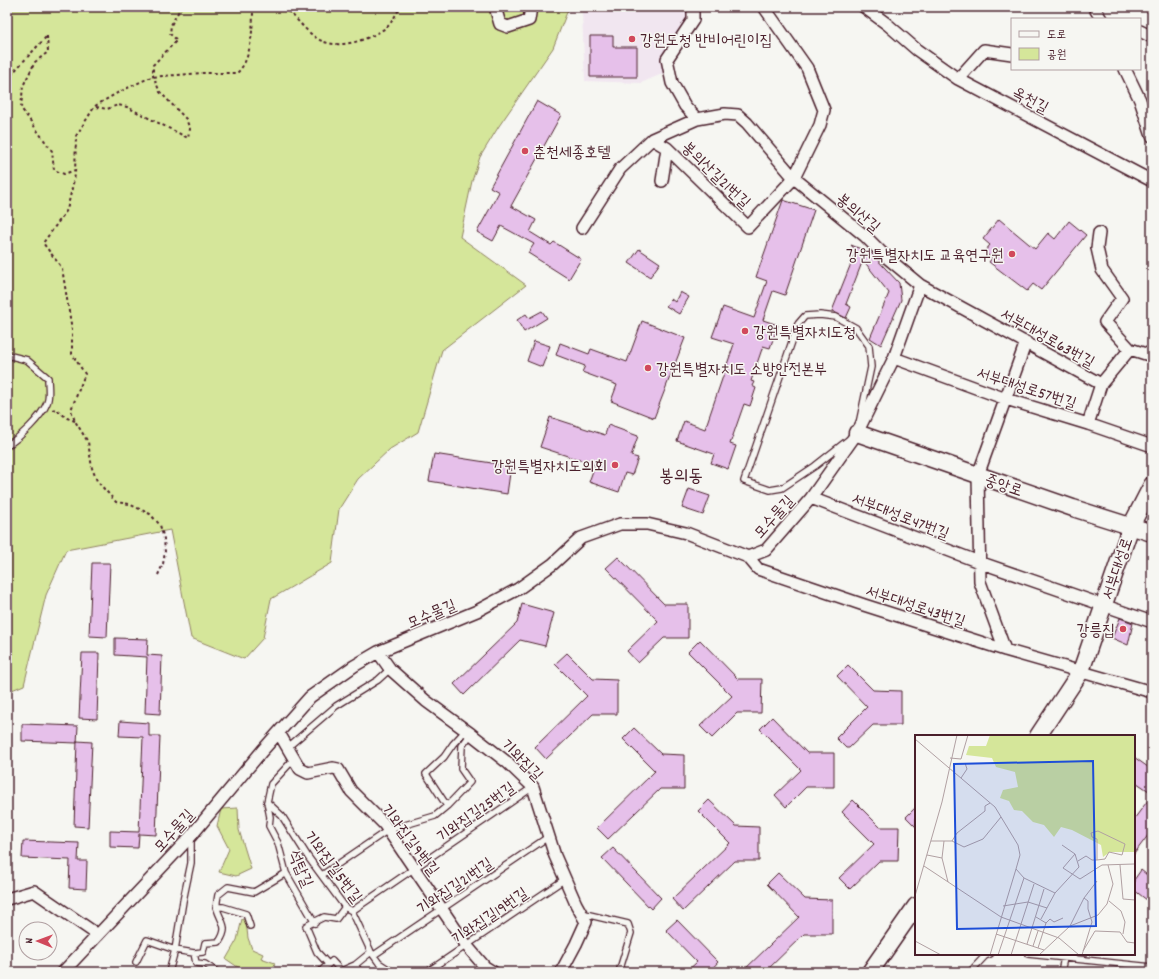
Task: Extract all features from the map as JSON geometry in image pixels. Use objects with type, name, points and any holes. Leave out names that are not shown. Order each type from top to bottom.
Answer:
[{"type":"street","points":[[495,7],[500,24],[508,27],[529,20],[531,7]]},
{"type":"street","points":[[694,7],[693,20],[667,59],[672,83],[685,106],[697,119]]},
{"type":"street","points":[[764,7],[807,68],[824,110],[820,125],[794,178]]},
{"type":"street","name":"옥천길","points":[[864,7],[888,24],[917,50],[958,79],[1152,181]]},
{"type":"street","points":[[1094,7],[1100,18]]},
{"type":"street","points":[[1141,32],[1152,37]]},
{"type":"street","points":[[958,79],[984,50],[1011,54]]},
{"type":"street","points":[[1125,70],[1140,100],[1152,136]]},
{"type":"street","name":"봉의산길","points":[[582,228],[620,169],[649,142],[697,119],[724,114],[738,115],[747,123],[794,178],[920,285]]},
{"type":"street","name":"봉의산길21번길","points":[[649,142],[667,148],[748,227],[794,178]]},
{"type":"street","name":"봉의산길21번길","points":[[662,180],[667,148]]},
{"type":"street","points":[[1099,233],[1097,248],[1102,270],[1122,298],[1105,322],[1130,349],[1152,356]]},
{"type":"street","points":[[858,433],[894,358],[920,285]]},
{"type":"street","name":"서부대성로63번길","points":[[920,285],[1101,384],[1130,349]]},
{"type":"street","points":[[1005,650],[980,582],[978,475],[1026,342]]},
{"type":"street","name":"서부대성로57번길","points":[[894,358],[1006,399],[1088,424],[1152,446]]},
{"type":"street","points":[[1088,424],[1101,384]]},
{"type":"street","name":"중앙로","points":[[858,433],[1073,508],[1152,533]]},
{"type":"street","name":"모수물길","points":[[64,972],[191,836],[310,697],[354,666],[378,652],[477,611],[518,589],[553,564],[580,538],[620,524],[647,524],[686,533],[748,557],[766,550],[811,498],[858,433]]},
{"type":"street","name":"서부대성로","points":[[1039,735],[1081,671],[1131,526],[1152,485]]},
{"type":"street","name":"서부대성로47번길","points":[[811,498],[979,562],[1152,622]]},
{"type":"street","name":"서부대성로43번길","points":[[748,557],[758,569],[864,606],[1005,650],[1152,692]]},
{"type":"street","name":"기와집길","points":[[378,652],[390,669],[426,701],[508,763],[533,787],[554,856],[586,922],[561,972]]},
{"type":"street","name":"기와집길9번길","points":[[279,733],[300,769],[308,773],[333,768],[338,769],[351,791],[388,830],[467,946],[484,967],[493,972]]},
{"type":"street","points":[[7,898],[34,891],[98,935]]},
{"type":"street","points":[[870,972],[915,907]]},
{"type":"lane","points":[[820,315],[836,317],[856,328],[869,346],[871,367],[858,433],[815,466],[782,488],[770,490],[744,481],[798,324],[804,316],[820,315]]},
{"type":"lane","points":[[7,355],[28,360],[48,378],[48,402],[33,423],[15,441],[7,446]]},
{"type":"lane","points":[[288,747],[336,706],[378,680],[390,669]]},
{"type":"lane","points":[[447,806],[426,774],[444,758],[453,744],[468,732]]},
{"type":"lane","points":[[322,874],[388,830],[435,816],[447,806],[470,782],[461,769],[462,746],[468,732]]},
{"type":"lane","name":"석탑길","points":[[294,759],[271,784],[267,802],[270,817],[269,826],[278,843],[286,873],[315,923]]},
{"type":"lane","name":"기와집길25번길","points":[[352,911],[533,787]]},
{"type":"lane","name":"기와집길5번길","points":[[267,802],[282,816],[308,857],[345,907],[352,911],[379,963],[393,972]]},
{"type":"lane","points":[[169,972],[175,950],[191,863],[191,836]]},
{"type":"lane","name":"기와집길21번길","points":[[373,953],[548,837]]},
{"type":"lane","points":[[136,962],[147,940],[175,950],[194,953],[203,952],[205,943],[219,942],[224,935],[224,924],[216,907],[218,896],[228,886],[254,892],[286,873]]},
{"type":"lane","name":"기와집길19번길","points":[[427,972],[565,879]]},
{"type":"lane","points":[[216,907],[223,907],[246,914],[250,926]]},
{"type":"lane","points":[[328,964],[317,952],[306,926],[315,923],[324,917],[336,919],[345,907]]},
{"type":"lane","points":[[581,913],[628,924],[631,933],[619,972]]},
{"type":"lane","points":[[194,953],[196,964],[205,964],[217,972]]},
{"type":"lane","points":[[320,972],[332,960],[341,971],[356,965],[373,953]]},
{"type":"lane","points":[[970,972],[988,955]]},
{"type":"lane","points":[[1037,955],[1152,968]]},
{"type":"lane","points":[[1061,972],[1064,958]]},
{"type":"lane","points":[[356,965],[360,972]]},
{"type":"path","points":[[95,106],[107,109],[118,105],[127,107],[188,138],[190,129],[186,119],[160,92],[153,76],[153,65],[177,40],[170,34],[171,25],[181,7]]},
{"type":"path","points":[[158,575],[163,564],[165,552],[164,539],[160,525],[150,514],[129,504],[116,502],[97,482],[92,468],[88,442],[75,421],[71,410],[85,374],[72,354],[72,330],[62,268],[43,243],[67,210],[75,175],[76,136],[95,106],[150,76],[195,73],[237,73],[241,70],[250,48],[253,7]]},
{"type":"path","points":[[284,7],[318,40],[330,44],[343,45],[360,40],[388,26],[401,7]]},
{"type":"path","points":[[7,79],[47,36],[48,52],[35,62],[23,86],[21,108],[52,151],[54,170],[64,174],[75,170]]},
{"type":"path","points":[[39,414],[56,409],[67,418],[75,421]]},
{"type":"shaded area","name":"강원도청 반비어린이집","points":[[586,7],[693,7],[664,73],[641,83],[585,81],[582,13]]},
{"type":"green space","points":[[7,7],[569,7],[553,48],[499,126],[480,157],[472,181],[460,237],[526,285],[442,350],[418,432],[390,449],[358,479],[339,509],[332,563],[271,599],[263,638],[244,659],[191,638],[170,530],[66,550],[46,595],[24,685],[7,692]]},
{"type":"green space","points":[[238,808],[239,830],[251,869],[236,876],[219,872],[229,849],[217,826],[221,809]]},
{"type":"green space","points":[[242,919],[246,921],[248,938],[252,949],[263,954],[261,958],[275,963],[272,972],[245,972],[226,959],[237,940]]},
{"type":"building","name":"강원도청 반비어린이집","points":[[590,36],[613,36],[613,47],[637,47],[637,77],[590,77]]},
{"type":"building","name":"춘천세종호텔","points":[[537,101],[561,115],[511,206],[536,220],[530,232],[551,245],[554,242],[581,259],[569,279],[528,253],[534,244],[501,226],[493,241],[477,232],[499,192],[490,187]]},
{"type":"building","name":"강원특별자치도청","points":[[783,200],[814,210],[785,295],[773,291],[763,320],[778,325],[770,348],[763,346],[751,381],[754,382],[752,386],[756,388],[750,406],[744,404],[730,444],[736,446],[728,469],[711,463],[714,454],[677,441],[684,421],[705,429],[734,344],[712,337],[723,307],[754,318],[767,281],[756,277]]},
{"type":"building","name":"강원특별자치도 교육연구원","points":[[999,219],[1035,249],[1048,233],[1055,239],[1069,221],[1086,235],[1041,290],[1033,284],[1027,291],[989,262],[992,258],[984,252],[990,245],[983,239]]},
{"type":"building","points":[[851,245],[871,253],[899,283],[901,300],[881,345],[870,338],[889,293],[863,260],[846,304],[851,307],[846,318],[832,311],[856,251]]},
{"type":"building","points":[[639,249],[660,263],[650,277],[629,263]]},
{"type":"building","points":[[680,292],[689,297],[679,314],[666,306],[671,299],[675,302]]},
{"type":"building","points":[[542,311],[547,318],[524,332],[517,320],[526,314],[529,318]]},
{"type":"building","name":"강원특별자치도 소방안전본부","points":[[642,321],[685,338],[654,418],[611,401],[617,385],[582,372],[585,366],[556,355],[560,343],[589,354],[591,349],[627,362]]},
{"type":"building","points":[[534,341],[550,346],[542,367],[527,361]]},
{"type":"building","points":[[550,417],[605,435],[608,425],[638,436],[631,456],[638,458],[632,475],[625,473],[619,492],[589,482],[595,465],[540,447]]},
{"type":"building","points":[[434,454],[511,466],[507,494],[429,481]]},
{"type":"building","points":[[689,489],[710,496],[703,515],[682,508]]},
{"type":"building","points":[[618,557],[664,604],[688,604],[688,638],[664,638],[638,663],[627,651],[658,621],[606,568]]},
{"type":"building","points":[[92,563],[110,563],[107,637],[89,636]]},
{"type":"building","points":[[522,604],[554,613],[545,646],[520,640],[464,695],[454,684],[517,623]]},
{"type":"building","name":"강릉집","points":[[1120,618],[1133,623],[1128,645],[1112,638]]},
{"type":"building","points":[[115,638],[148,639],[147,655],[162,656],[160,714],[145,713],[147,657],[115,655]]},
{"type":"building","points":[[700,640],[738,679],[762,679],[761,713],[737,713],[712,738],[700,726],[732,696],[688,652]]},
{"type":"building","points":[[82,653],[99,653],[97,719],[79,718]]},
{"type":"building","points":[[567,653],[593,679],[617,680],[617,714],[593,714],[546,759],[535,747],[587,696],[555,664]]},
{"type":"building","points":[[848,665],[873,690],[901,691],[901,725],[873,725],[849,748],[846,748],[836,738],[867,707],[837,676]]},
{"type":"building","points":[[772,717],[807,753],[834,753],[834,787],[806,787],[786,807],[775,795],[801,770],[760,729]]},
{"type":"building","points":[[120,721],[149,723],[149,736],[160,736],[156,835],[139,834],[138,848],[110,847],[110,831],[139,832],[143,737],[119,736]]},
{"type":"building","points":[[22,724],[78,726],[77,743],[22,741]]},
{"type":"building","points":[[634,728],[661,754],[684,755],[684,789],[660,789],[608,839],[597,828],[655,771],[623,739]]},
{"type":"building","points":[[77,741],[92,742],[88,827],[74,826]]},
{"type":"building","points":[[1135,758],[1152,770],[1152,793],[1135,782]]},
{"type":"building","points":[[1152,795],[1152,830],[1135,853],[1135,818]]},
{"type":"building","points":[[709,800],[736,826],[759,827],[759,861],[735,861],[683,911],[672,899],[730,843],[698,811]]},
{"type":"building","points":[[853,800],[880,827],[899,827],[898,861],[879,861],[850,889],[839,878],[874,844],[842,812]]},
{"type":"building","points":[[915,808],[915,826],[906,817]]},
{"type":"building","points":[[23,841],[79,843],[78,861],[87,861],[86,889],[69,888],[70,860],[22,858]]},
{"type":"building","points":[[613,848],[661,898],[651,909],[602,858]]},
{"type":"building","points":[[1141,870],[1152,879],[1152,904],[1135,891],[1135,879]]},
{"type":"building","points":[[778,873],[805,899],[832,900],[832,934],[804,934],[765,972],[742,972],[799,917],[767,884]]},
{"type":"building","points":[[677,920],[718,962],[709,972],[686,972],[697,962],[666,930]]},
{"type":"place","name":"강원도청 반비어린이집","points":[[632,39]]},
{"type":"place","name":"춘천세종호텔","points":[[525,151]]},
{"type":"place","name":"강원특별자치도 교육연구원","points":[[1012,254]]},
{"type":"place","name":"강원특별자치도청","points":[[745,331]]},
{"type":"place","name":"강원특별자치도 소방안전본부","points":[[648,368]]},
{"type":"place","name":"강원특별자치도의회","points":[[615,465]]},
{"type":"place","name":"강릉집","points":[[1123,629]]},
{"type":"district","name":"봉의동","points":[[681,475]]}]
